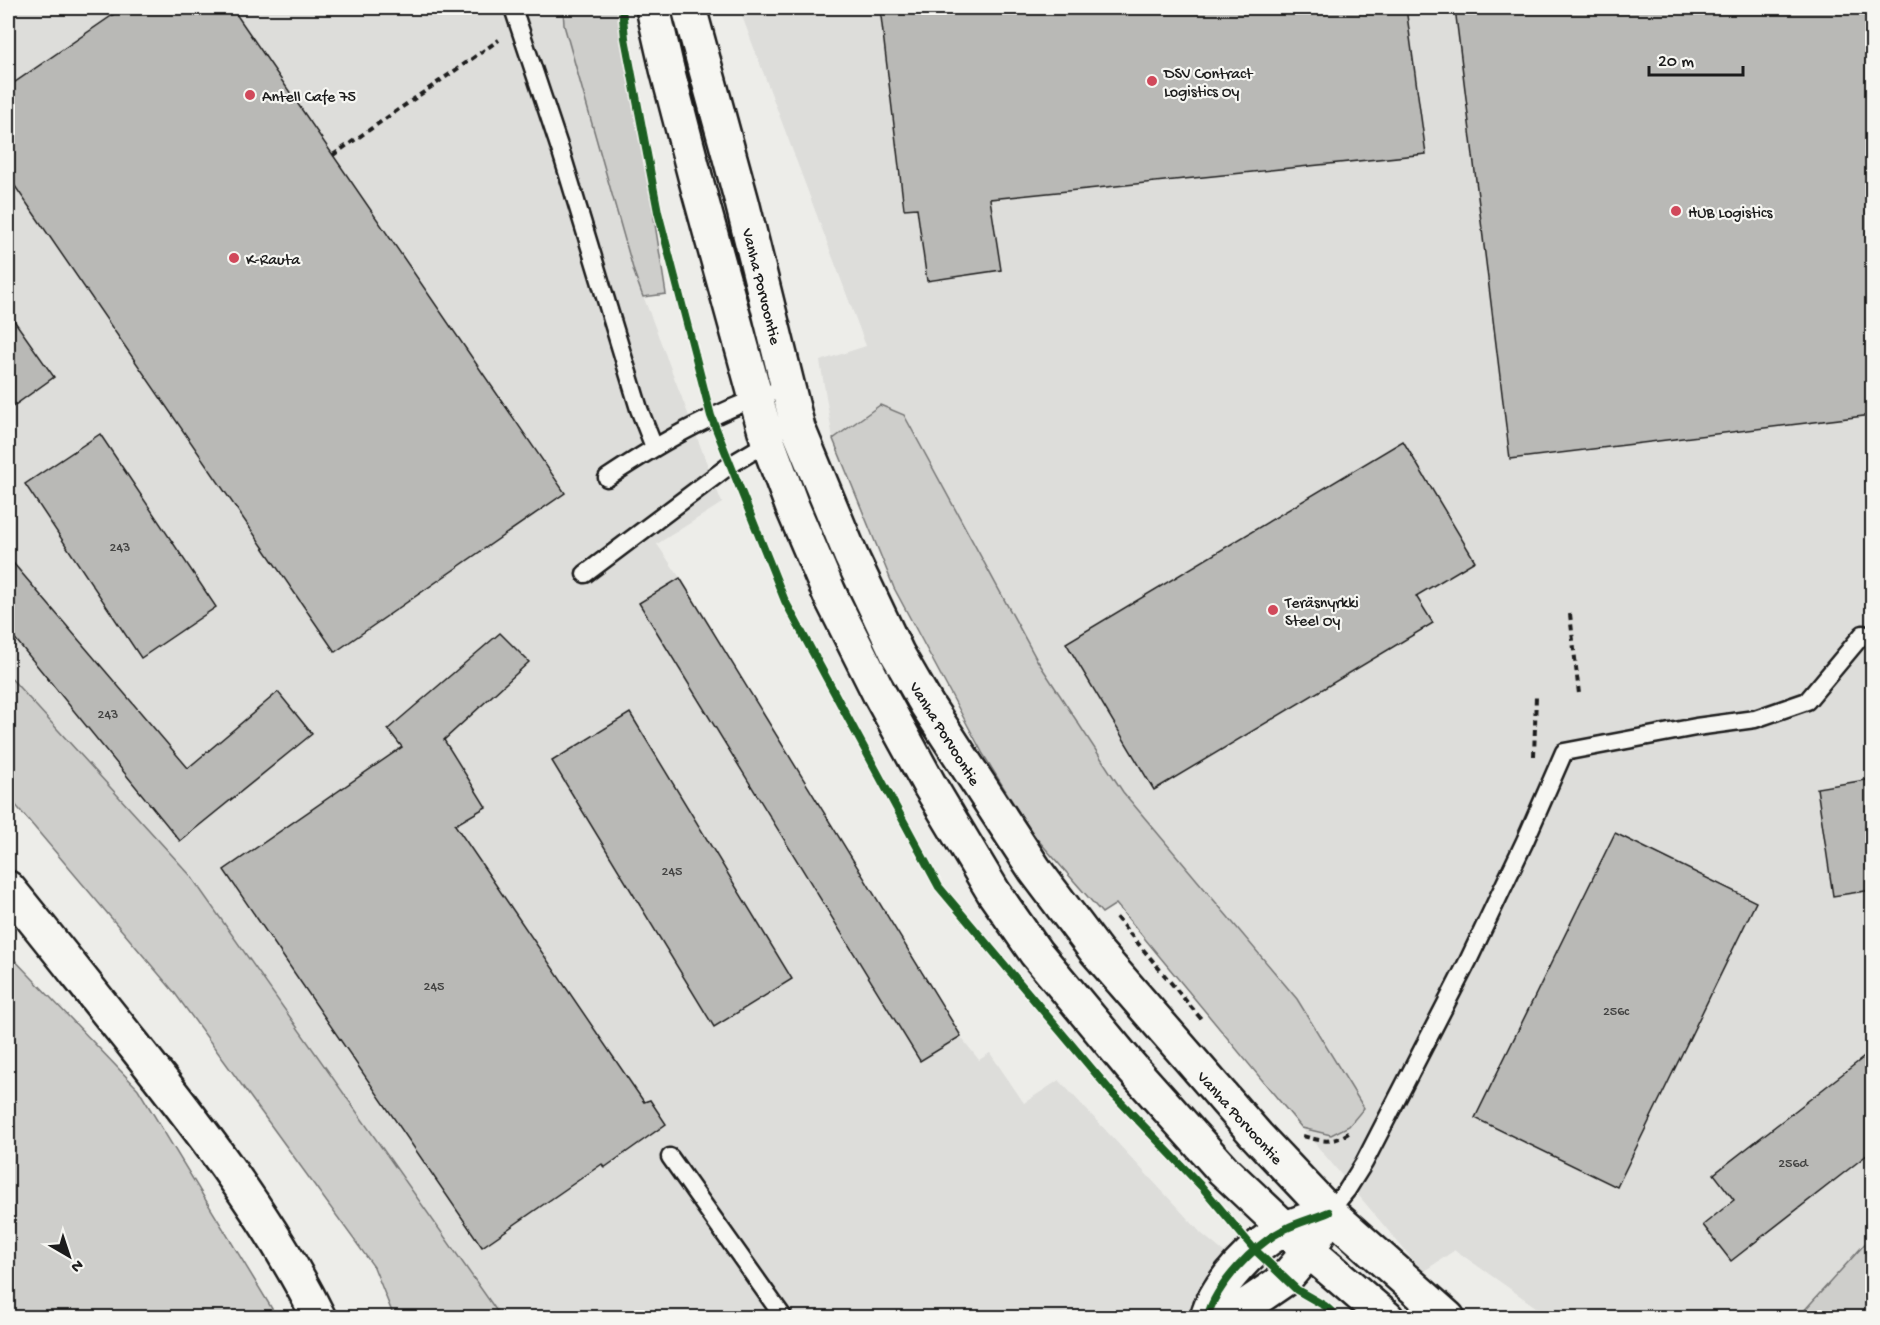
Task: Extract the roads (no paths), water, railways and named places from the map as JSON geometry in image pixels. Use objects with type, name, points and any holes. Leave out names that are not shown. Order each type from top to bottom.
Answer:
[{"type":"main road","points":[[653,8],[667,69],[768,442],[792,506],[845,624],[879,693],[930,786],[994,893],[1036,953],[1130,1066],[1223,1170],[1309,1251],[1387,1317]]},
{"type":"main road","name":"Vanha Porvoontie","points":[[689,8],[742,202],[798,428],[851,556],[897,653],[948,739],[1035,870],[1103,960],[1257,1136],[1329,1212],[1448,1317]]},
{"type":"main road","points":[[8,888],[197,1126],[242,1189],[304,1287],[319,1317]]},
{"type":"main road","points":[[1207,1317],[1215,1298],[1254,1249],[1286,1229],[1329,1212]]},
{"type":"main road","points":[[1227,1317],[1284,1279],[1309,1251],[1329,1212]]},
{"type":"lane","points":[[513,8],[562,155],[639,409],[654,447]]},
{"type":"lane","points":[[607,478],[654,447],[711,416],[787,387]]},
{"type":"lane","points":[[585,574],[730,465],[768,442],[798,428]]},
{"type":"lane","points":[[1329,1212],[1347,1190],[1364,1163],[1468,961],[1564,752],[1696,727],[1755,719],[1807,701],[1863,634]]},
{"type":"lane","points":[[670,1157],[784,1317]]},
{"type":"place","name":"DSV Contract Logistics Oy","points":[[1152,81]]},
{"type":"place","name":"Antell Cafe 75","points":[[250,95]]},
{"type":"place","name":"HUB Logistics","points":[[1676,211]]},
{"type":"place","name":"K-Rauta","points":[[234,258]]},
{"type":"place","name":"Teräsnyrkki Steel Oy","points":[[1273,610]]}]
